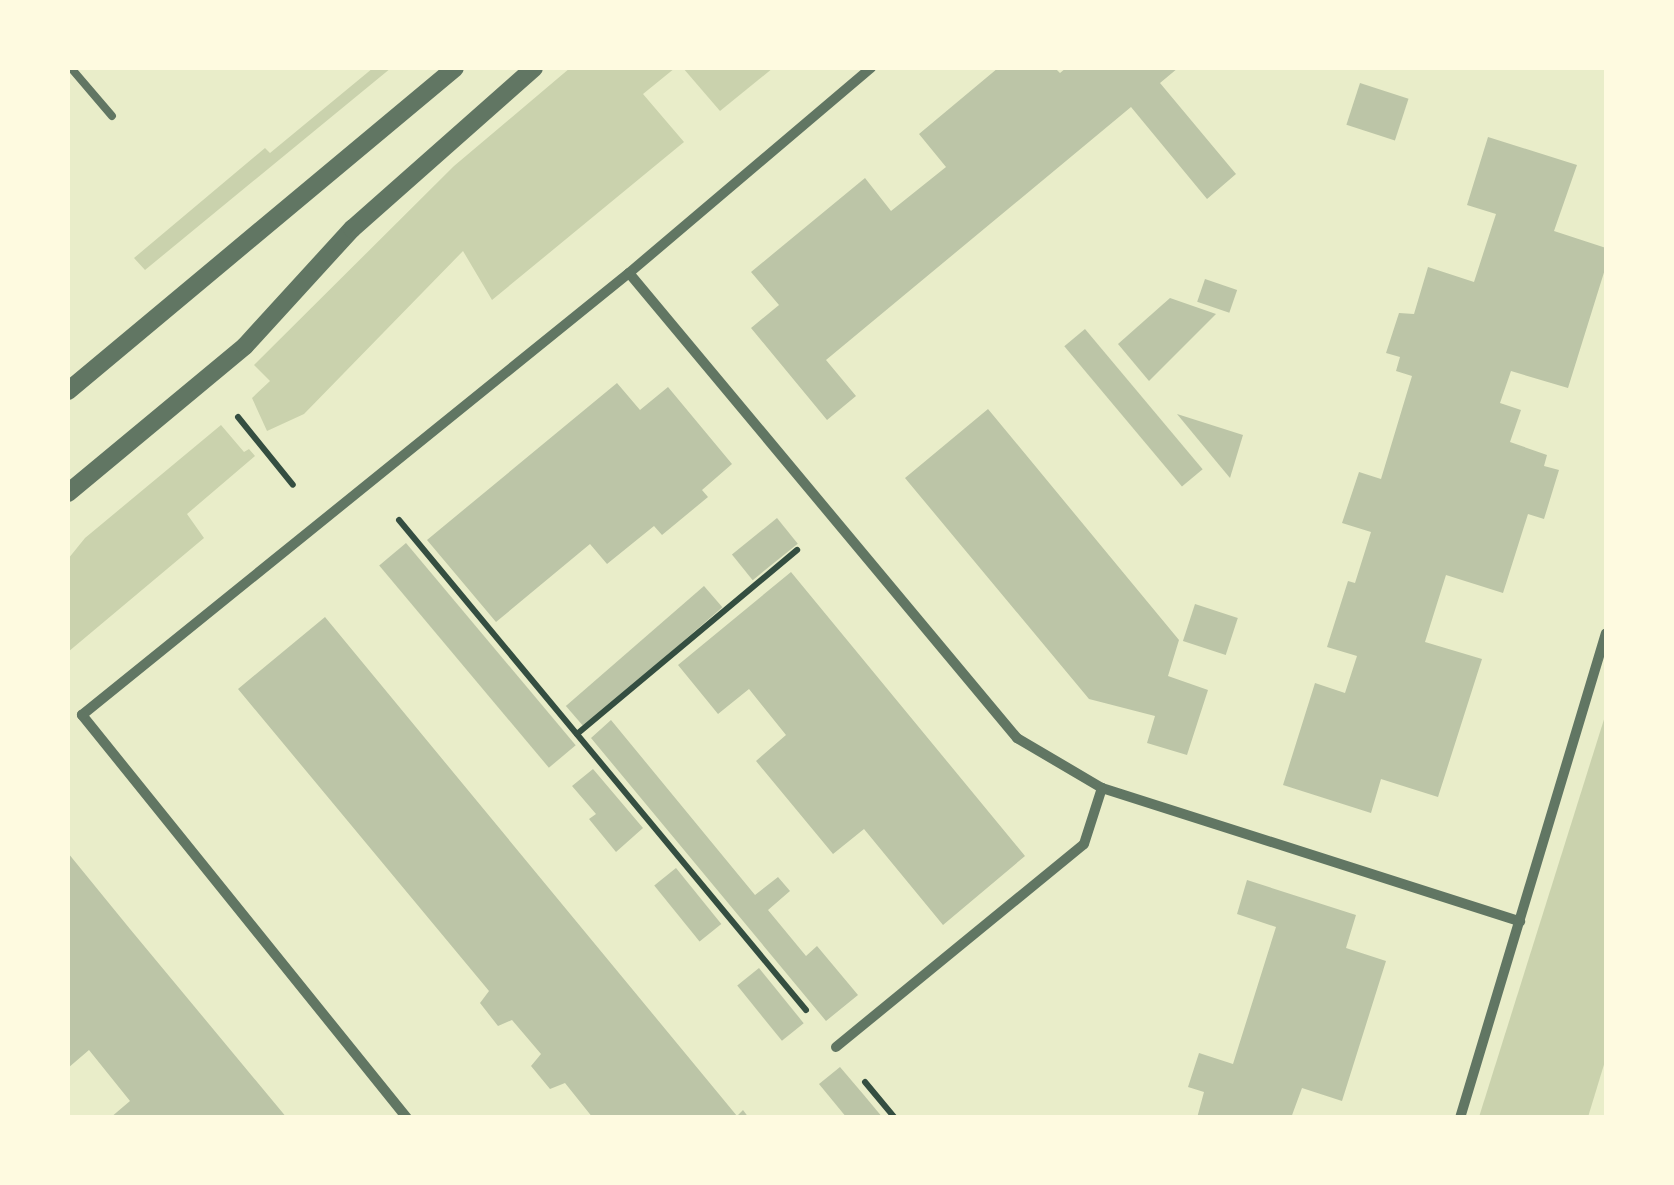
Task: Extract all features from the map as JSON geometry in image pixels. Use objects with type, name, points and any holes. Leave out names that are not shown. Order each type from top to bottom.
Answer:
[{"type":"street","points":[[68,392],[455,68]]},
{"type":"street","points":[[68,494],[245,346],[352,229],[534,68]]},
{"type":"street","points":[[407,1118],[82,715],[629,273],[871,68]]},
{"type":"street","points":[[629,273],[1017,738],[1102,788],[1520,921]]},
{"type":"street","points":[[1460,1118],[1606,633]]},
{"type":"street","points":[[836,1046],[1084,844],[1102,788]]},
{"type":"lane","points":[[72,68],[112,116]]},
{"type":"path","points":[[149,426],[228,406],[323,521]]},
{"type":"path","points":[[370,484],[895,1118]]},
{"type":"path","points":[[577,734],[833,521]]},
{"type":"green space","points":[[373,68],[391,68],[145,270],[134,258],[265,148],[270,153]]},
{"type":"green space","points":[[570,68],[675,68],[643,94],[684,142],[492,300],[463,251],[304,414],[267,431],[252,398],[270,381],[254,365],[454,166]]},
{"type":"green space","points":[[683,68],[773,68],[720,111]]},
{"type":"green space","points":[[221,425],[244,452],[249,449],[255,456],[187,514],[204,538],[68,652],[68,559],[85,538]]},
{"type":"green space","points":[[1606,713],[1606,1058],[1588,1117],[1479,1117]]},
{"type":"building","points":[[998,68],[1055,68],[1060,73],[1066,68],[1178,68],[1160,83],[1236,174],[1207,199],[1131,107],[826,360],[856,396],[827,420],[751,328],[779,305],[751,272],[865,178],[891,211],[946,167],[919,134]]},
{"type":"building","points":[[1360,83],[1409,99],[1395,141],[1346,125]]},
{"type":"building","points":[[1488,137],[1577,165],[1554,231],[1606,248],[1606,266],[1568,388],[1511,371],[1500,403],[1521,410],[1510,442],[1547,455],[1544,466],[1559,470],[1544,519],[1528,514],[1503,593],[1446,575],[1425,642],[1482,659],[1438,797],[1381,779],[1371,813],[1283,785],[1315,683],[1345,693],[1357,656],[1327,647],[1348,581],[1355,583],[1371,532],[1342,523],[1359,472],[1381,479],[1412,376],[1396,371],[1400,357],[1386,353],[1399,313],[1414,314],[1428,267],[1474,282],[1496,214],[1467,205]]},
{"type":"building","points":[[1205,279],[1237,290],[1229,313],[1197,302]]},
{"type":"building","points":[[1170,298],[1216,314],[1149,381],[1118,344]]},
{"type":"building","points":[[1085,329],[1203,469],[1182,487],[1064,346]]},
{"type":"building","points":[[617,383],[640,410],[668,387],[732,464],[702,490],[708,497],[662,535],[654,526],[607,564],[590,544],[496,622],[427,540]]},
{"type":"building","points":[[988,409],[1179,640],[1168,676],[1208,690],[1187,755],[1147,743],[1155,716],[1089,699],[905,478]]},
{"type":"building","points":[[1177,414],[1243,435],[1230,478],[1215,460]]},
{"type":"building","points":[[777,518],[798,544],[753,580],[732,555]]},
{"type":"building","points":[[406,543],[576,745],[549,768],[379,565]]},
{"type":"building","points":[[791,572],[1025,856],[943,925],[864,829],[833,854],[756,761],[786,735],[749,689],[718,714],[678,665]]},
{"type":"building","points":[[704,586],[722,607],[584,727],[566,706]]},
{"type":"building","points":[[1195,604],[1238,618],[1226,655],[1183,641]]},
{"type":"building","points":[[325,617],[737,1116],[743,1110],[749,1118],[593,1118],[565,1083],[550,1089],[531,1066],[541,1054],[512,1020],[498,1026],[480,1003],[489,991],[238,689]]},
{"type":"building","points":[[611,720],[755,895],[778,877],[790,891],[768,910],[806,956],[817,946],[858,995],[826,1021],[591,738]]},
{"type":"building","points":[[593,769],[643,828],[616,852],[589,819],[596,814],[572,786]]},
{"type":"building","points":[[68,853],[287,1118],[110,1118],[130,1101],[89,1050],[68,1068]]},
{"type":"building","points":[[676,868],[721,924],[700,942],[654,886]]},
{"type":"building","points":[[1247,880],[1356,915],[1346,948],[1386,961],[1342,1101],[1302,1088],[1291,1118],[1197,1118],[1204,1092],[1188,1087],[1199,1053],[1233,1064],[1276,927],[1237,914]]},
{"type":"building","points":[[759,968],[804,1023],[782,1041],[737,986]]},
{"type":"building","points":[[840,1067],[883,1118],[847,1118],[819,1084]]}]
